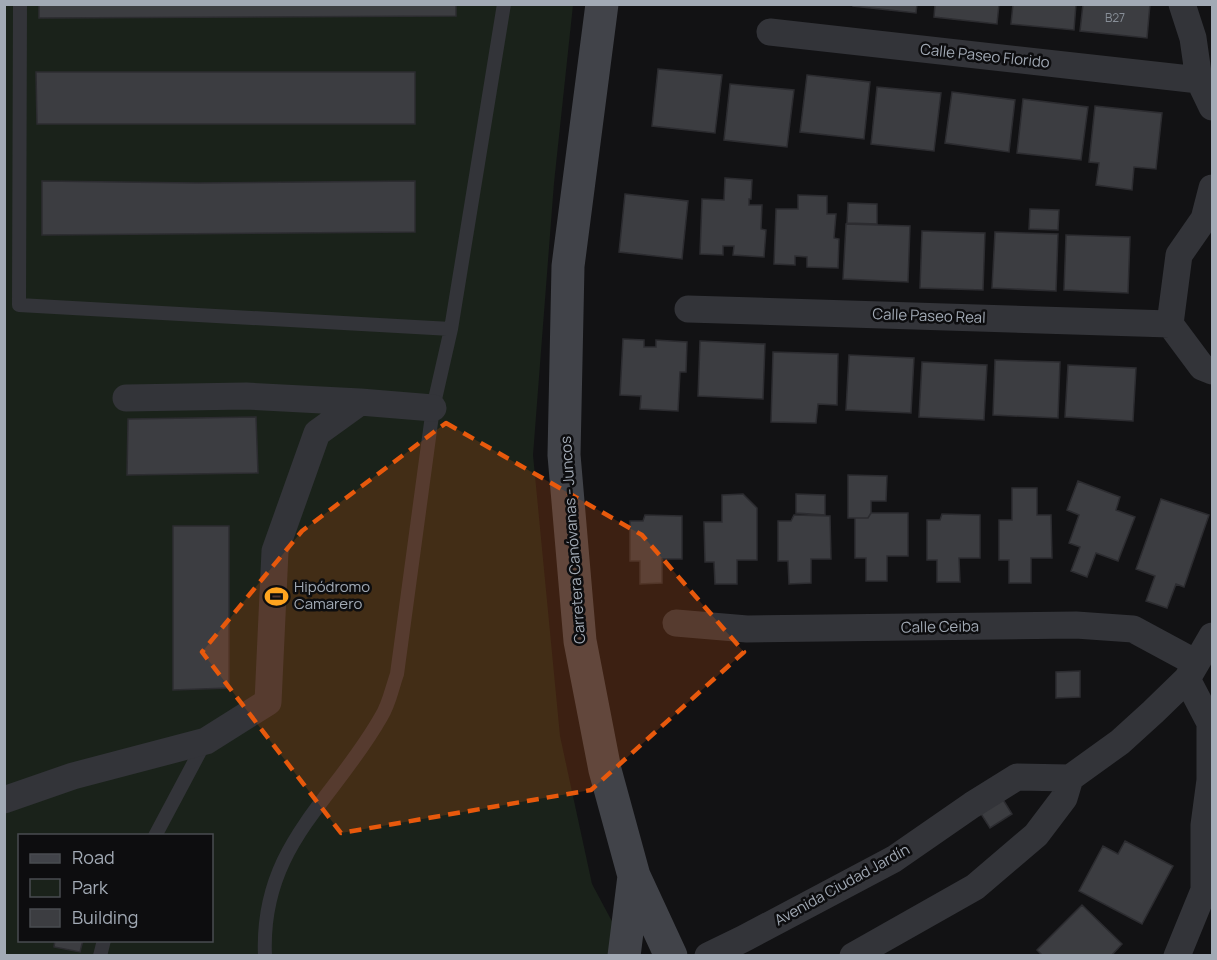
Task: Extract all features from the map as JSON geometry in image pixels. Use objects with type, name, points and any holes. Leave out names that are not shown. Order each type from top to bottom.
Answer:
[{"type":"main road","name":"Carretera Canóvanas - Juncos","points":[[602,4],[568,266],[564,455],[580,640],[605,770],[634,876],[671,956]]},
{"type":"main road","points":[[624,956],[634,876]]},
{"type":"street","points":[[1182,4],[1193,38],[1199,80],[1212,107]]},
{"type":"street","name":"Calle Paseo Florido","points":[[770,32],[1199,80]]},
{"type":"street","points":[[1212,188],[1204,219],[1179,255],[1170,324],[1202,367],[1212,371]]},
{"type":"street","name":"Calle Paseo Real","points":[[688,309],[1170,324]]},
{"type":"street","points":[[126,398],[246,396],[433,408]]},
{"type":"street","points":[[4,800],[73,776],[206,741],[268,702],[275,551],[317,433],[360,402]]},
{"type":"street","name":"Calle Ceiba","points":[[676,623],[747,629],[1076,625],[1133,629],[1192,671]]},
{"type":"street","points":[[853,956],[975,887],[1036,835],[1064,798],[1070,778],[1120,741],[1153,712],[1192,671],[1212,636]]},
{"type":"street","points":[[1177,956],[1204,890],[1204,825],[1210,780],[1210,723],[1192,671]]},
{"type":"street","name":"Avenida Ciudad Jardín","points":[[708,956],[894,859],[1017,777],[1070,778]]},
{"type":"lane","points":[[20,4],[19,305],[451,328]]},
{"type":"lane","points":[[265,956],[265,925],[269,899],[286,852],[313,810],[348,767],[383,716],[397,674],[433,408],[451,328],[504,4]]},
{"type":"lane","points":[[156,834],[206,741]]},
{"type":"highlighted area","points":[[446,423],[642,535],[744,652],[591,790],[341,833],[202,652],[302,531]]},
{"type":"green space","name":"Hipódromo Camarero","points":[[5,5],[573,5],[554,183],[533,455],[560,736],[592,884],[630,955],[5,956]]},
{"type":"building","points":[[39,4],[456,4],[456,16],[39,18]]},
{"type":"building","points":[[853,4],[917,4],[916,13],[853,6]]},
{"type":"building","points":[[935,4],[999,4],[997,24],[934,17]]},
{"type":"building","points":[[1013,4],[1076,4],[1074,30],[1011,24]]},
{"type":"building","points":[[1083,4],[1150,4],[1147,38],[1080,31]]},
{"type":"building","points":[[658,69],[722,75],[715,133],[652,126]]},
{"type":"building","points":[[36,72],[415,72],[415,124],[37,124]]},
{"type":"building","points":[[807,75],[870,82],[864,139],[800,132]]},
{"type":"building","points":[[730,84],[794,90],[787,147],[724,140]]},
{"type":"building","points":[[877,87],[941,93],[934,151],[871,144]]},
{"type":"building","points":[[952,92],[1015,100],[1009,152],[945,143]]},
{"type":"building","points":[[1023,99],[1088,107],[1081,160],[1017,153]]},
{"type":"building","points":[[1095,106],[1162,113],[1156,169],[1134,167],[1132,190],[1096,185],[1099,163],[1089,162]]},
{"type":"building","points":[[725,178],[752,180],[749,205],[762,205],[761,229],[766,230],[764,257],[733,255],[734,246],[723,246],[723,255],[700,254],[702,199],[724,200]]},
{"type":"building","points":[[42,181],[197,183],[415,181],[415,232],[42,235]]},
{"type":"building","points":[[625,194],[688,201],[682,259],[619,252]]},
{"type":"building","points":[[798,195],[827,196],[827,214],[836,214],[834,238],[839,239],[838,268],[807,267],[807,257],[795,256],[795,265],[774,264],[776,209],[798,209]]},
{"type":"building","points":[[848,203],[877,204],[877,224],[847,223]]},
{"type":"building","points":[[1030,209],[1059,210],[1058,230],[1029,229]]},
{"type":"building","points":[[846,224],[910,226],[908,282],[843,279]]},
{"type":"building","points":[[922,231],[985,233],[983,290],[920,288]]},
{"type":"building","points":[[995,232],[1058,234],[1056,291],[992,288]]},
{"type":"building","points":[[1066,235],[1130,237],[1128,293],[1064,290]]},
{"type":"building","points":[[623,339],[644,340],[644,347],[656,347],[656,340],[687,342],[686,372],[680,372],[678,411],[640,409],[641,396],[620,395]]},
{"type":"building","points":[[700,341],[765,344],[763,399],[698,396]]},
{"type":"building","points":[[773,352],[838,354],[837,405],[818,404],[816,423],[771,422]]},
{"type":"building","points":[[849,355],[914,358],[911,413],[846,410]]},
{"type":"building","points":[[995,360],[1060,362],[1058,418],[993,415]]},
{"type":"building","points":[[922,362],[987,365],[984,420],[919,417]]},
{"type":"building","points":[[1068,365],[1136,368],[1133,421],[1065,417]]},
{"type":"building","points":[[256,417],[258,473],[127,475],[128,419]]},
{"type":"building","points":[[848,475],[887,476],[886,501],[871,501],[871,513],[868,518],[848,518]]},
{"type":"building","points":[[1078,481],[1120,497],[1116,510],[1135,517],[1118,561],[1096,553],[1087,577],[1071,571],[1080,547],[1069,543],[1079,515],[1067,510]]},
{"type":"building","points":[[1012,488],[1037,488],[1037,515],[1051,515],[1052,558],[1031,558],[1031,583],[1009,583],[1009,560],[999,560],[999,520],[1012,520]]},
{"type":"building","points":[[743,494],[757,508],[757,560],[737,560],[737,584],[715,584],[714,562],[705,562],[704,522],[722,522],[722,495]]},
{"type":"building","points":[[796,494],[825,495],[825,515],[796,513]]},
{"type":"building","points":[[1161,499],[1209,515],[1184,587],[1176,584],[1167,608],[1146,601],[1155,576],[1136,569]]},
{"type":"building","points":[[871,513],[908,513],[908,556],[887,556],[887,581],[866,581],[866,558],[855,558],[855,518],[868,518]]},
{"type":"building","points":[[942,514],[980,515],[980,558],[959,558],[960,582],[937,582],[937,560],[927,560],[927,520],[940,520]]},
{"type":"building","points":[[645,515],[682,516],[682,559],[662,559],[662,583],[640,584],[640,561],[630,561],[630,521],[643,521]]},
{"type":"building","points":[[794,515],[830,516],[831,559],[811,559],[811,583],[789,584],[788,561],[778,561],[778,521],[791,521]]},
{"type":"building","points":[[173,526],[229,526],[229,688],[173,690]]},
{"type":"building","points":[[1080,671],[1080,697],[1056,698],[1056,672]]},
{"type":"building","points":[[999,793],[1012,814],[990,828],[976,806]]},
{"type":"building","points":[[1125,841],[1173,866],[1142,924],[1079,891],[1103,846],[1118,854]]},
{"type":"building","points":[[1082,905],[1122,944],[1111,956],[1043,956],[1037,950]]},
{"type":"building","points":[[55,942],[82,942],[80,952],[54,947]]},
{"type":"place","name":"Hipódromo Camarero","points":[[276,596]]}]
